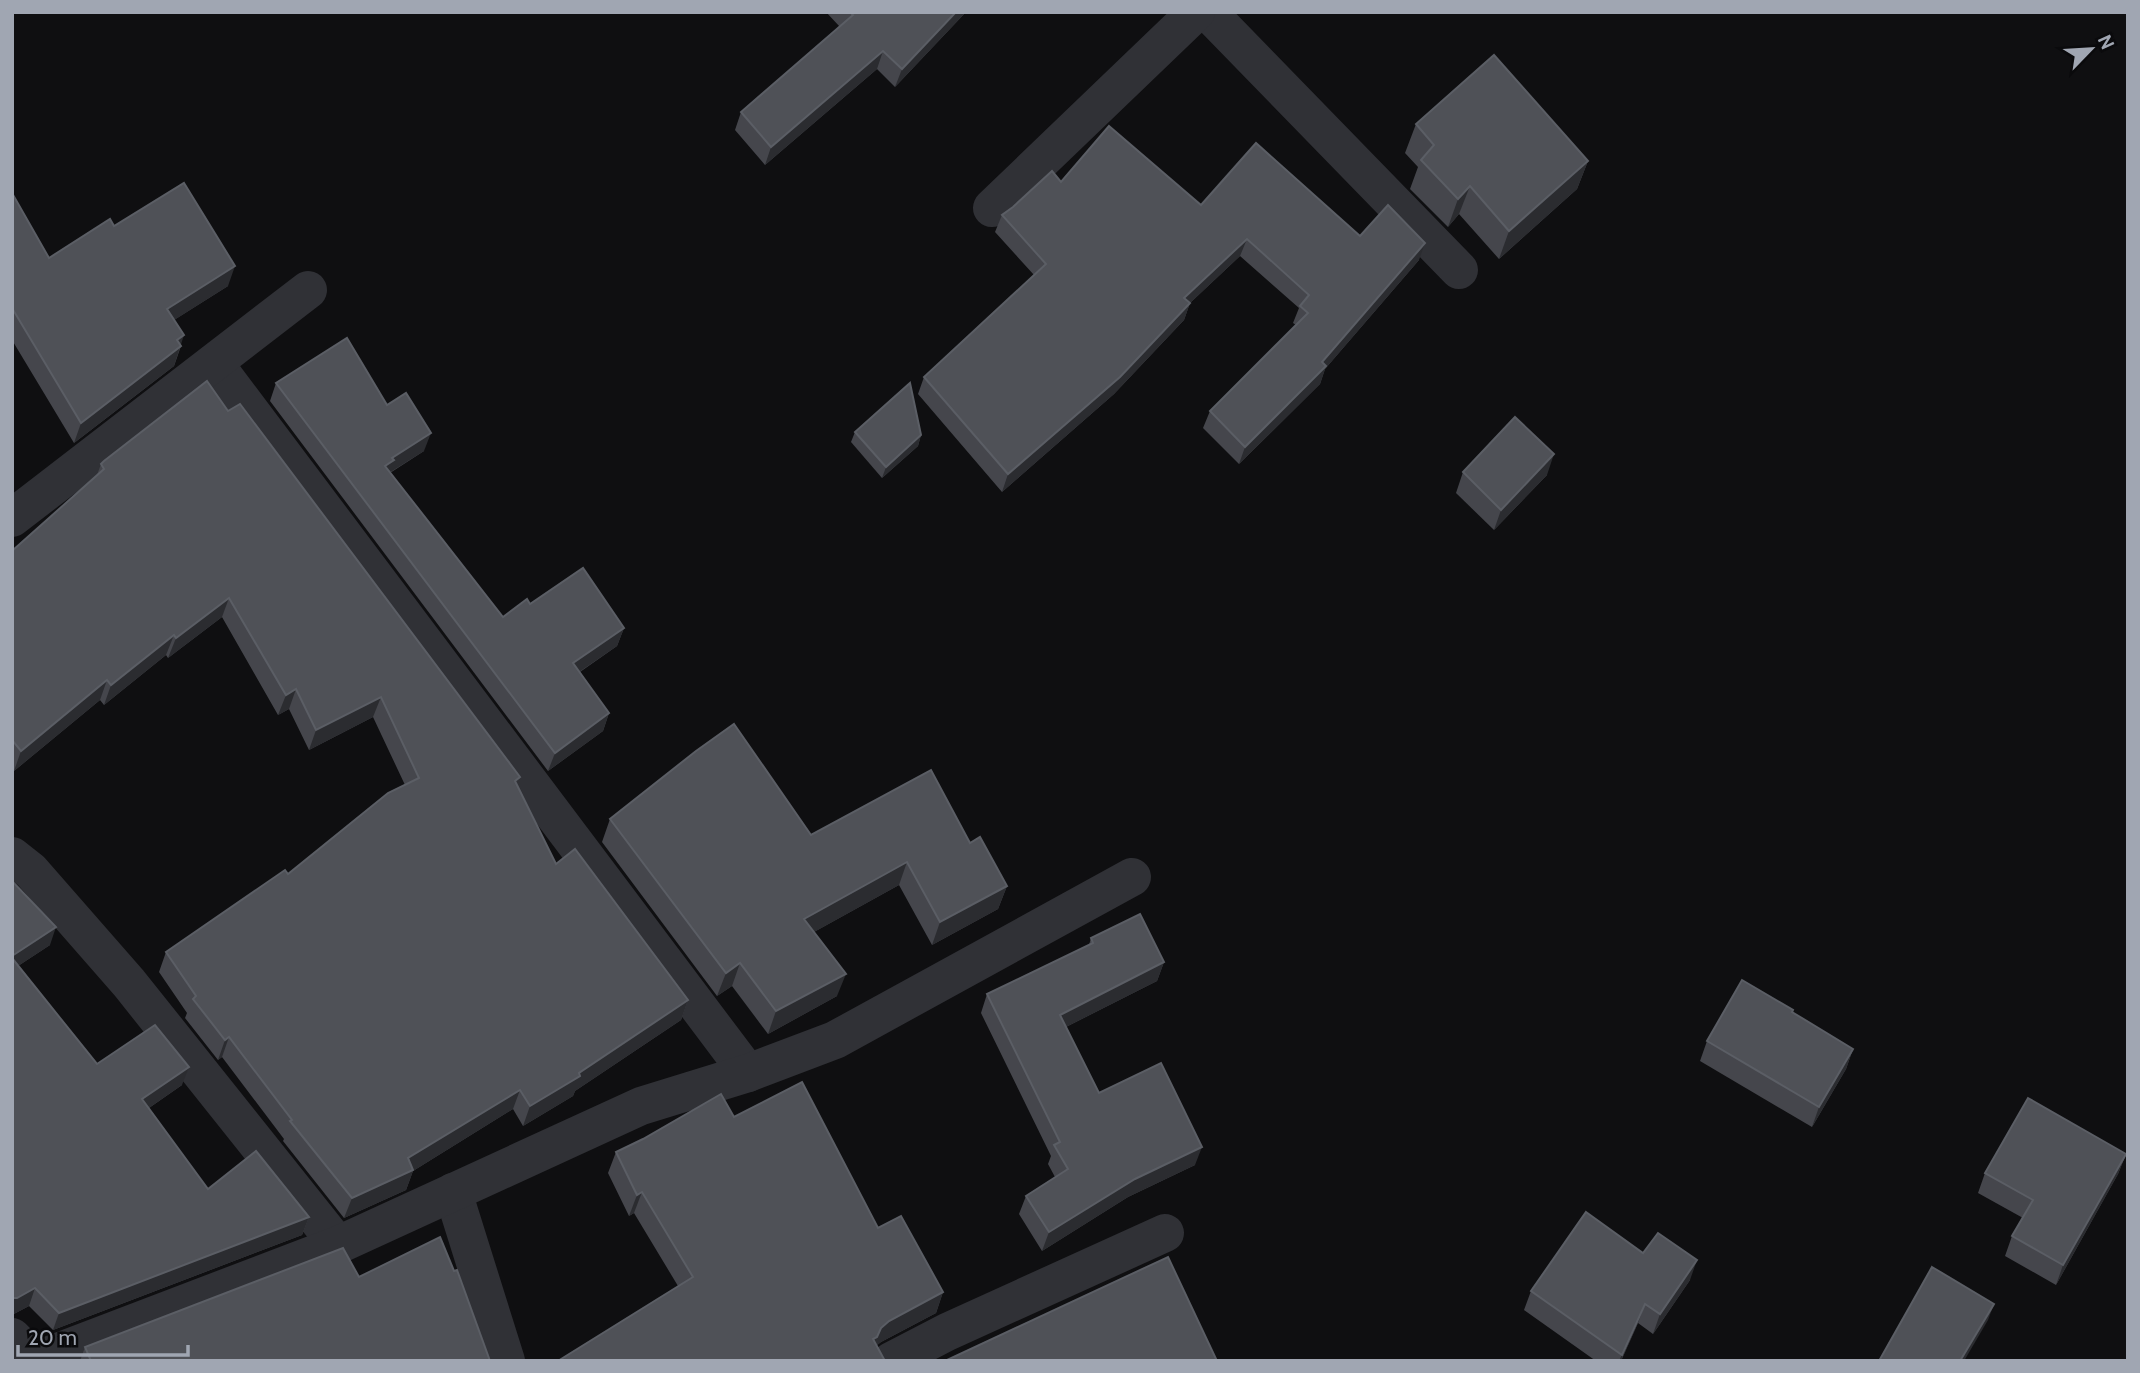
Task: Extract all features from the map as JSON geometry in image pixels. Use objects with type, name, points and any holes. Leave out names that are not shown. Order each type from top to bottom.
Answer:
[{"type":"street","points":[[992,208],[1196,12]]},
{"type":"street","points":[[1208,12],[1459,270]]},
{"type":"street","points":[[12,517],[308,290]]},
{"type":"street","points":[[214,363],[748,1073]]},
{"type":"street","points":[[12,856],[31,872],[129,983],[338,1245]]},
{"type":"street","points":[[12,1337],[34,1361],[338,1245],[641,1106],[748,1073],[835,1040],[1132,877]]},
{"type":"street","points":[[453,1192],[506,1361]]},
{"type":"street","points":[[891,1361],[947,1332],[1165,1233]]},
{"type":"building","points":[[850,12],[956,12],[902,69],[883,51],[771,147],[741,112],[853,15]]},
{"type":"building","points":[[1494,55],[1588,161],[1509,231],[1470,186],[1458,199],[1421,160],[1434,145],[1416,124]]},
{"type":"building","points":[[1109,126],[1201,205],[1256,143],[1360,236],[1388,205],[1425,243],[1322,362],[1326,366],[1245,447],[1210,411],[1308,313],[1300,306],[1309,295],[1247,239],[1184,298],[1190,303],[1120,377],[1008,474],[924,377],[1046,264],[1002,215],[1052,171],[1061,182]]},
{"type":"building","points":[[184,183],[235,266],[167,309],[184,335],[177,340],[181,346],[81,423],[12,308],[12,193],[49,258],[110,219],[114,226]]},
{"type":"building","points":[[347,338],[387,405],[406,393],[431,433],[392,458],[394,460],[385,466],[503,617],[527,599],[530,604],[583,568],[624,628],[573,663],[609,713],[555,753],[276,383]]},
{"type":"building","points":[[207,381],[228,411],[240,404],[520,777],[515,781],[556,864],[575,849],[688,1000],[579,1073],[580,1076],[530,1106],[520,1090],[408,1158],[413,1170],[352,1198],[290,1121],[292,1120],[229,1037],[225,1040],[193,999],[196,996],[166,952],[285,870],[288,874],[388,793],[419,778],[381,697],[316,730],[296,689],[286,695],[229,598],[176,638],[174,635],[111,685],[107,680],[21,751],[12,740],[12,551],[104,469],[101,464],[104,461]]},
{"type":"building","points":[[910,383],[921,435],[886,467],[855,432]]},
{"type":"building","points":[[1515,417],[1554,454],[1501,510],[1463,472]]},
{"type":"building","points":[[734,724],[811,835],[931,770],[970,843],[980,837],[1007,886],[940,922],[907,862],[804,919],[846,974],[776,1011],[740,963],[726,973],[610,819]]},
{"type":"building","points":[[12,881],[56,927],[12,956]]},
{"type":"building","points":[[1140,914],[1164,962],[1060,1015],[1099,1093],[1161,1063],[1202,1147],[1135,1179],[1049,1232],[1026,1196],[1068,1169],[1054,1145],[1060,1142],[987,994],[1093,943],[1091,938]]},
{"type":"building","points":[[12,958],[97,1064],[155,1025],[189,1067],[142,1099],[208,1189],[256,1151],[309,1217],[59,1313],[35,1288],[12,1298]]},
{"type":"building","points":[[1742,980],[1853,1049],[1819,1107],[1707,1041]]},
{"type":"building","points":[[802,1082],[878,1228],[901,1216],[943,1292],[881,1328],[873,1339],[885,1361],[558,1361],[693,1277],[642,1192],[637,1195],[616,1152],[721,1094],[734,1117]]},
{"type":"building","points":[[2028,1098],[2126,1154],[2063,1265],[2012,1236],[2033,1200],[1985,1173]]},
{"type":"building","points":[[1586,1212],[1643,1253],[1658,1233],[1697,1260],[1660,1314],[1645,1304],[1622,1355],[1531,1291]]},
{"type":"building","points":[[440,1237],[454,1271],[457,1270],[490,1361],[91,1361],[85,1347],[343,1248],[359,1277]]},
{"type":"building","points":[[1168,1257],[1217,1361],[945,1361]]},
{"type":"building","points":[[1932,1267],[1994,1304],[1960,1361],[1879,1361]]}]
